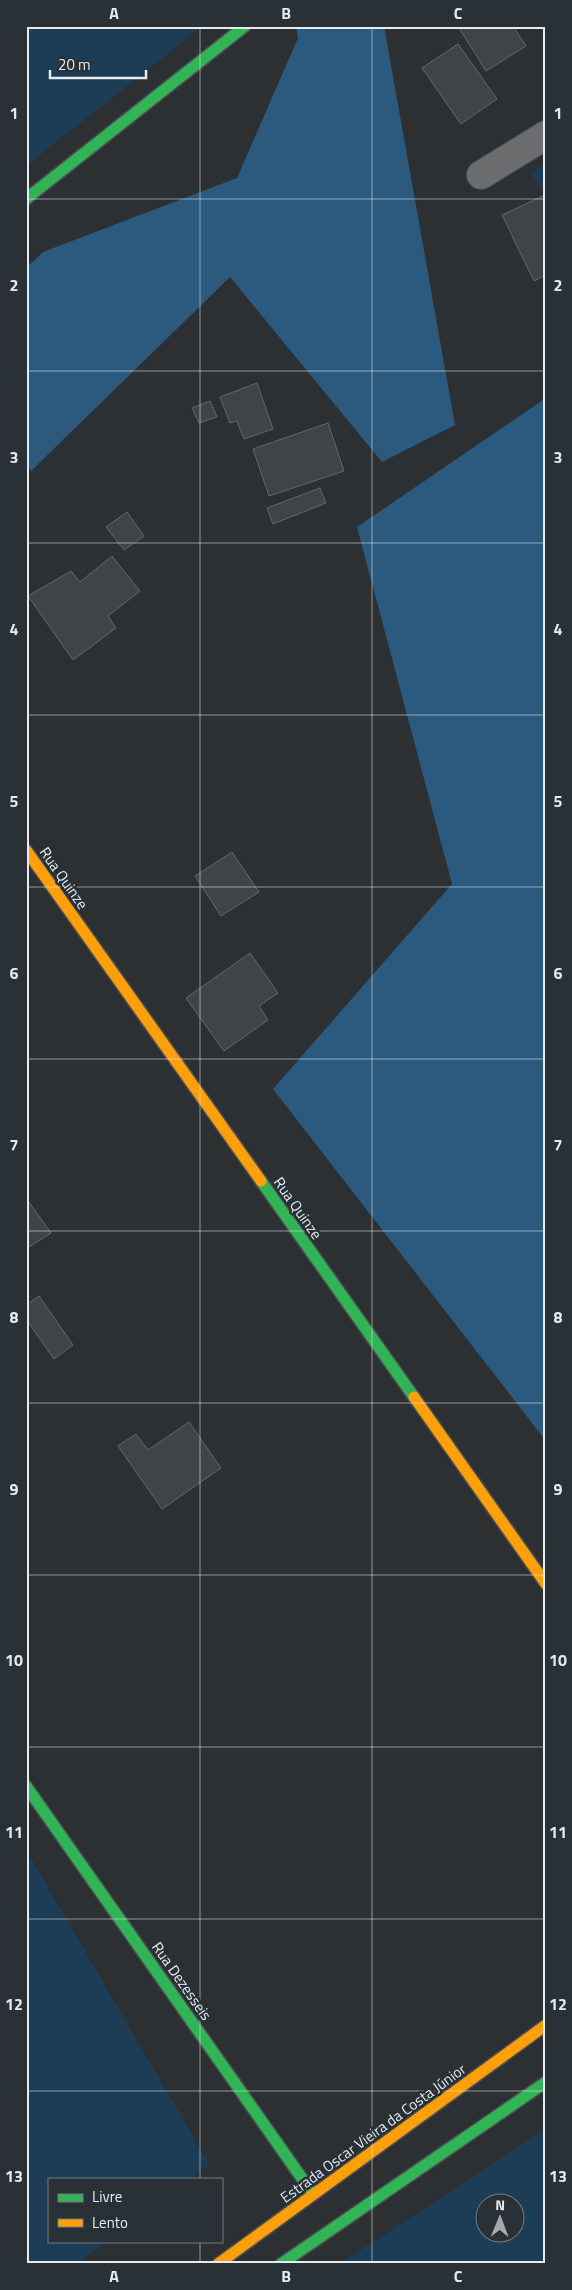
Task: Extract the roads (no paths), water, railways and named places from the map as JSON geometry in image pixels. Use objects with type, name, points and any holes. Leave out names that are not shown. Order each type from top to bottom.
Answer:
[{"type":"street","points":[[26,199],[245,26]]},
{"type":"street","points":[[481,175],[546,135]]},
{"type":"street","name":"Rua Quinze","points":[[26,850],[546,1584]]},
{"type":"street","name":"Rua Dezesseis","points":[[26,1786],[314,2194]]},
{"type":"street","name":"Estrada Oscar Vieira da Costa Júnior","points":[[218,2264],[546,2026]]},
{"type":"street","points":[[281,2264],[546,2082]]}]
